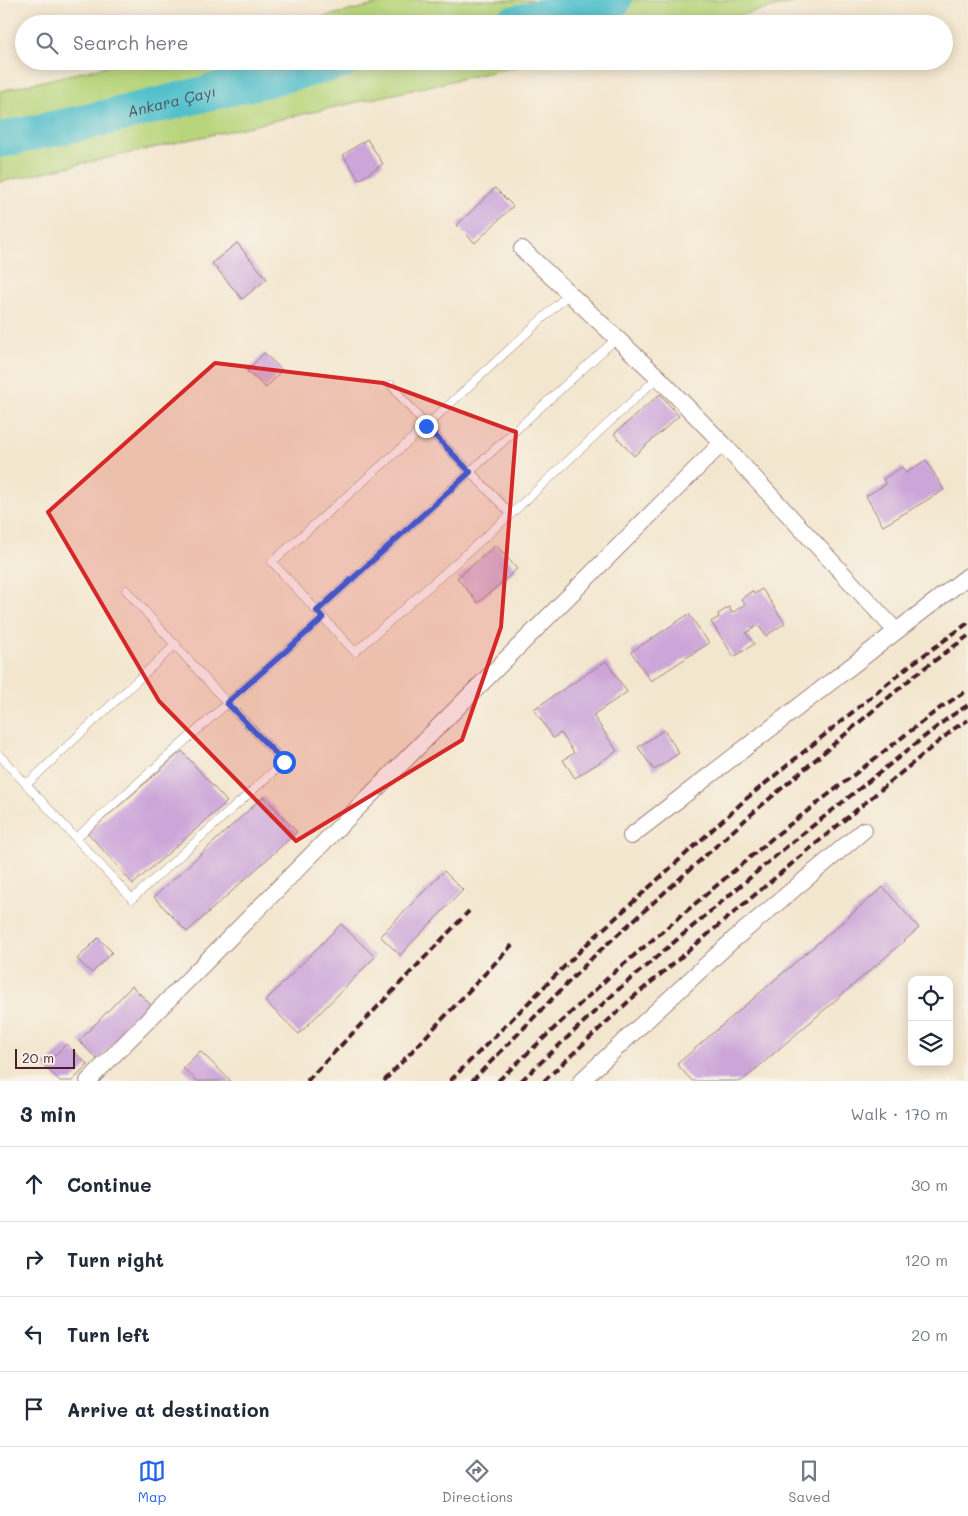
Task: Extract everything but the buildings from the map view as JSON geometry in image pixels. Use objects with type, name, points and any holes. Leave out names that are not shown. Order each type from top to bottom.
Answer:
[{"type":"street","points":[[522,249],[658,377],[722,443],[896,631]]},
{"type":"street","points":[[88,1081],[722,443]]},
{"type":"street","points":[[631,836],[968,576]]},
{"type":"street","points":[[581,1081],[733,940],[864,830]]},
{"type":"lane","points":[[570,293],[426,426],[272,562],[354,652],[511,514],[658,377]]},
{"type":"lane","points":[[76,838],[227,703],[470,472],[617,338]]},
{"type":"lane","points":[[391,385],[426,426],[511,514]]},
{"type":"lane","points":[[0,756],[132,899],[284,762],[227,703],[126,590]]},
{"type":"lane","points":[[27,784],[176,644]]},
{"type":"highlighted area","points":[[215,363],[383,383],[516,432],[501,627],[462,740],[296,841],[159,701],[48,512]]},
{"type":"green space","points":[[396,0],[805,0],[741,15],[331,15]]},
{"type":"green space","points":[[90,70],[501,70],[0,182],[0,91]]},
{"type":"waterway","name":"Ankara Çayı","points":[[550,15],[614,0]]},
{"type":"waterway","name":"Ankara Çayı","points":[[0,140],[109,117],[305,70]]},
{"type":"railway","points":[[450,1081],[587,944],[746,799],[909,666],[968,623]]},
{"type":"railway","points":[[472,1081],[595,955],[755,811],[915,675],[968,636]]},
{"type":"railway","points":[[498,1081],[611,975],[775,836],[940,708],[968,690]]},
{"type":"railway","points":[[521,1081],[620,988],[785,848],[948,718],[968,705]]},
{"type":"railway","points":[[544,1081],[630,1000],[955,728],[968,720]]},
{"type":"railway","points":[[307,1081],[469,911]]},
{"type":"railway","points":[[384,1081],[512,945]]},
{"type":"route","points":[[284,762],[227,703],[323,618],[317,611],[470,472],[426,426]]}]
